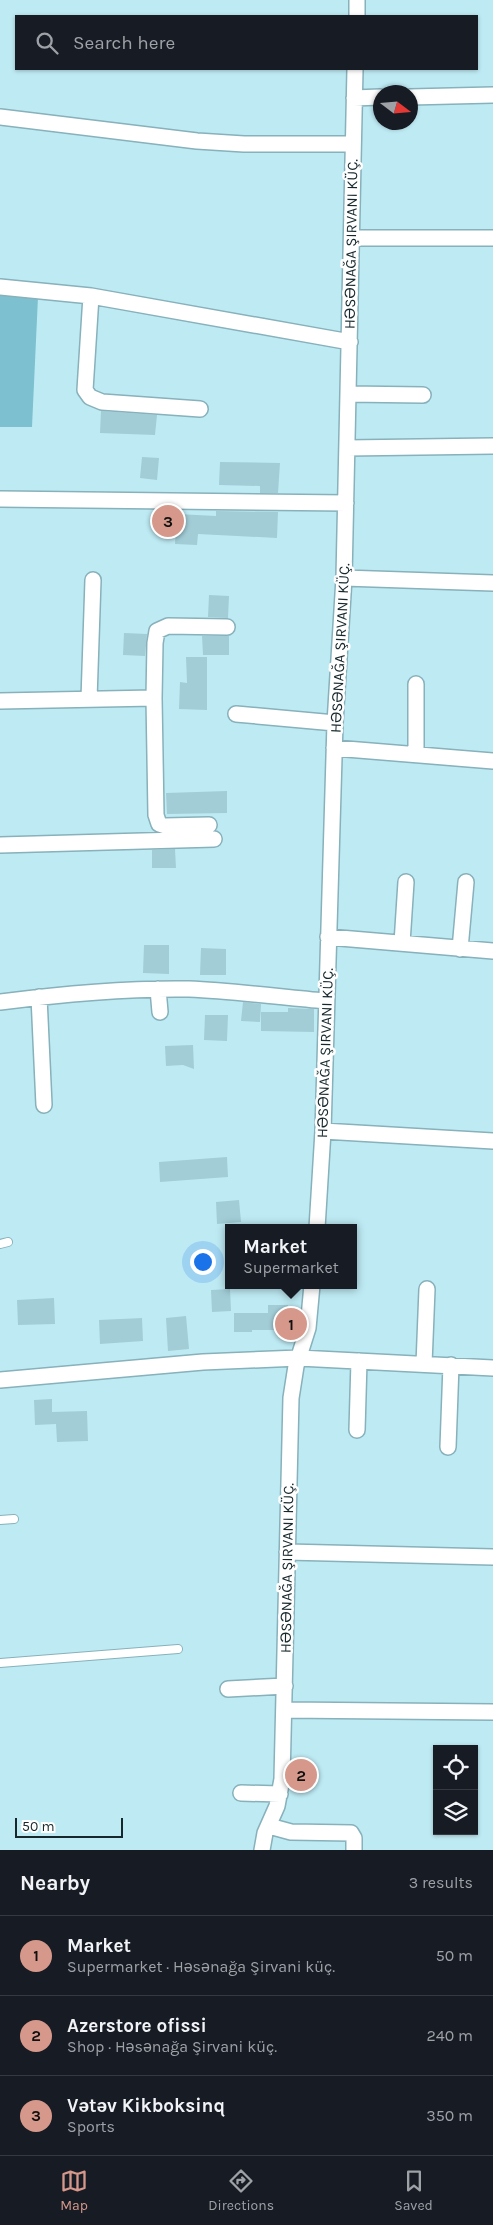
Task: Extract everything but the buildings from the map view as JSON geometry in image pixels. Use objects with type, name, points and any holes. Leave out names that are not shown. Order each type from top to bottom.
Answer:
[{"type":"street","points":[[357,0],[357,15]]},
{"type":"street","name":"HƏSƏNAĞA ŞIRVANI KÜÇ.","points":[[317,1224],[323,1131],[325,1001],[335,723],[344,578],[355,70]]},
{"type":"street","points":[[418,97],[493,95]]},
{"type":"street","points":[[354,98],[373,97]]},
{"type":"street","points":[[0,117],[197,141],[244,144],[352,144]]},
{"type":"street","points":[[352,238],[493,238]]},
{"type":"street","points":[[0,287],[91,296],[350,342]]},
{"type":"street","points":[[91,296],[85,390],[90,398],[102,402],[200,408]]},
{"type":"street","points":[[348,394],[423,395]]},
{"type":"street","points":[[347,448],[493,446]]},
{"type":"street","points":[[0,499],[346,504]]},
{"type":"street","points":[[344,578],[493,583]]},
{"type":"street","points":[[89,699],[93,580]]},
{"type":"street","points":[[209,825],[165,826],[159,824],[156,815],[155,643],[158,631],[168,626],[227,627]]},
{"type":"street","points":[[416,684],[416,754]]},
{"type":"street","points":[[0,701],[154,698]]},
{"type":"street","points":[[236,714],[335,723]]},
{"type":"street","points":[[334,748],[493,761]]},
{"type":"street","points":[[0,845],[214,839]]},
{"type":"street","points":[[402,943],[406,882]]},
{"type":"street","points":[[460,949],[466,882]]},
{"type":"street","points":[[328,937],[493,952]]},
{"type":"street","points":[[0,1002],[39,997],[158,989],[325,1001]]},
{"type":"street","points":[[158,989],[160,1012]]},
{"type":"street","points":[[39,997],[44,1105]]},
{"type":"street","points":[[323,1131],[493,1141]]},
{"type":"street","name":"HƏSƏNAĞA ŞIRVANI KÜÇ.","points":[[262,1850],[262,1841],[280,1794],[285,1710],[291,1398],[299,1358],[308,1328],[312,1289]]},
{"type":"street","points":[[424,1364],[428,1289]]},
{"type":"street","points":[[0,1380],[203,1362],[299,1358],[493,1368]]},
{"type":"street","points":[[357,1430],[359,1361]]},
{"type":"street","points":[[448,1447],[451,1365]]},
{"type":"street","points":[[288,1552],[493,1557]]},
{"type":"street","points":[[228,1689],[285,1686]]},
{"type":"street","points":[[285,1710],[493,1712]]},
{"type":"street","points":[[241,1793],[280,1794]]},
{"type":"street","points":[[268,1826],[291,1832],[351,1832],[354,1838],[354,1850]]},
{"type":"lane","points":[[0,1520],[14,1518]]},
{"type":"lane","points":[[0,1663],[178,1649]]},
{"type":"shaded area","points":[[0,293],[38,297],[32,427],[0,427]]},
{"type":"place","name":"Vətəv Kikboksinq","points":[[168,521]]},
{"type":"place","name":"Market","points":[[291,1324]]},
{"type":"place","name":"Azerstore ofissi","points":[[301,1775]]}]
